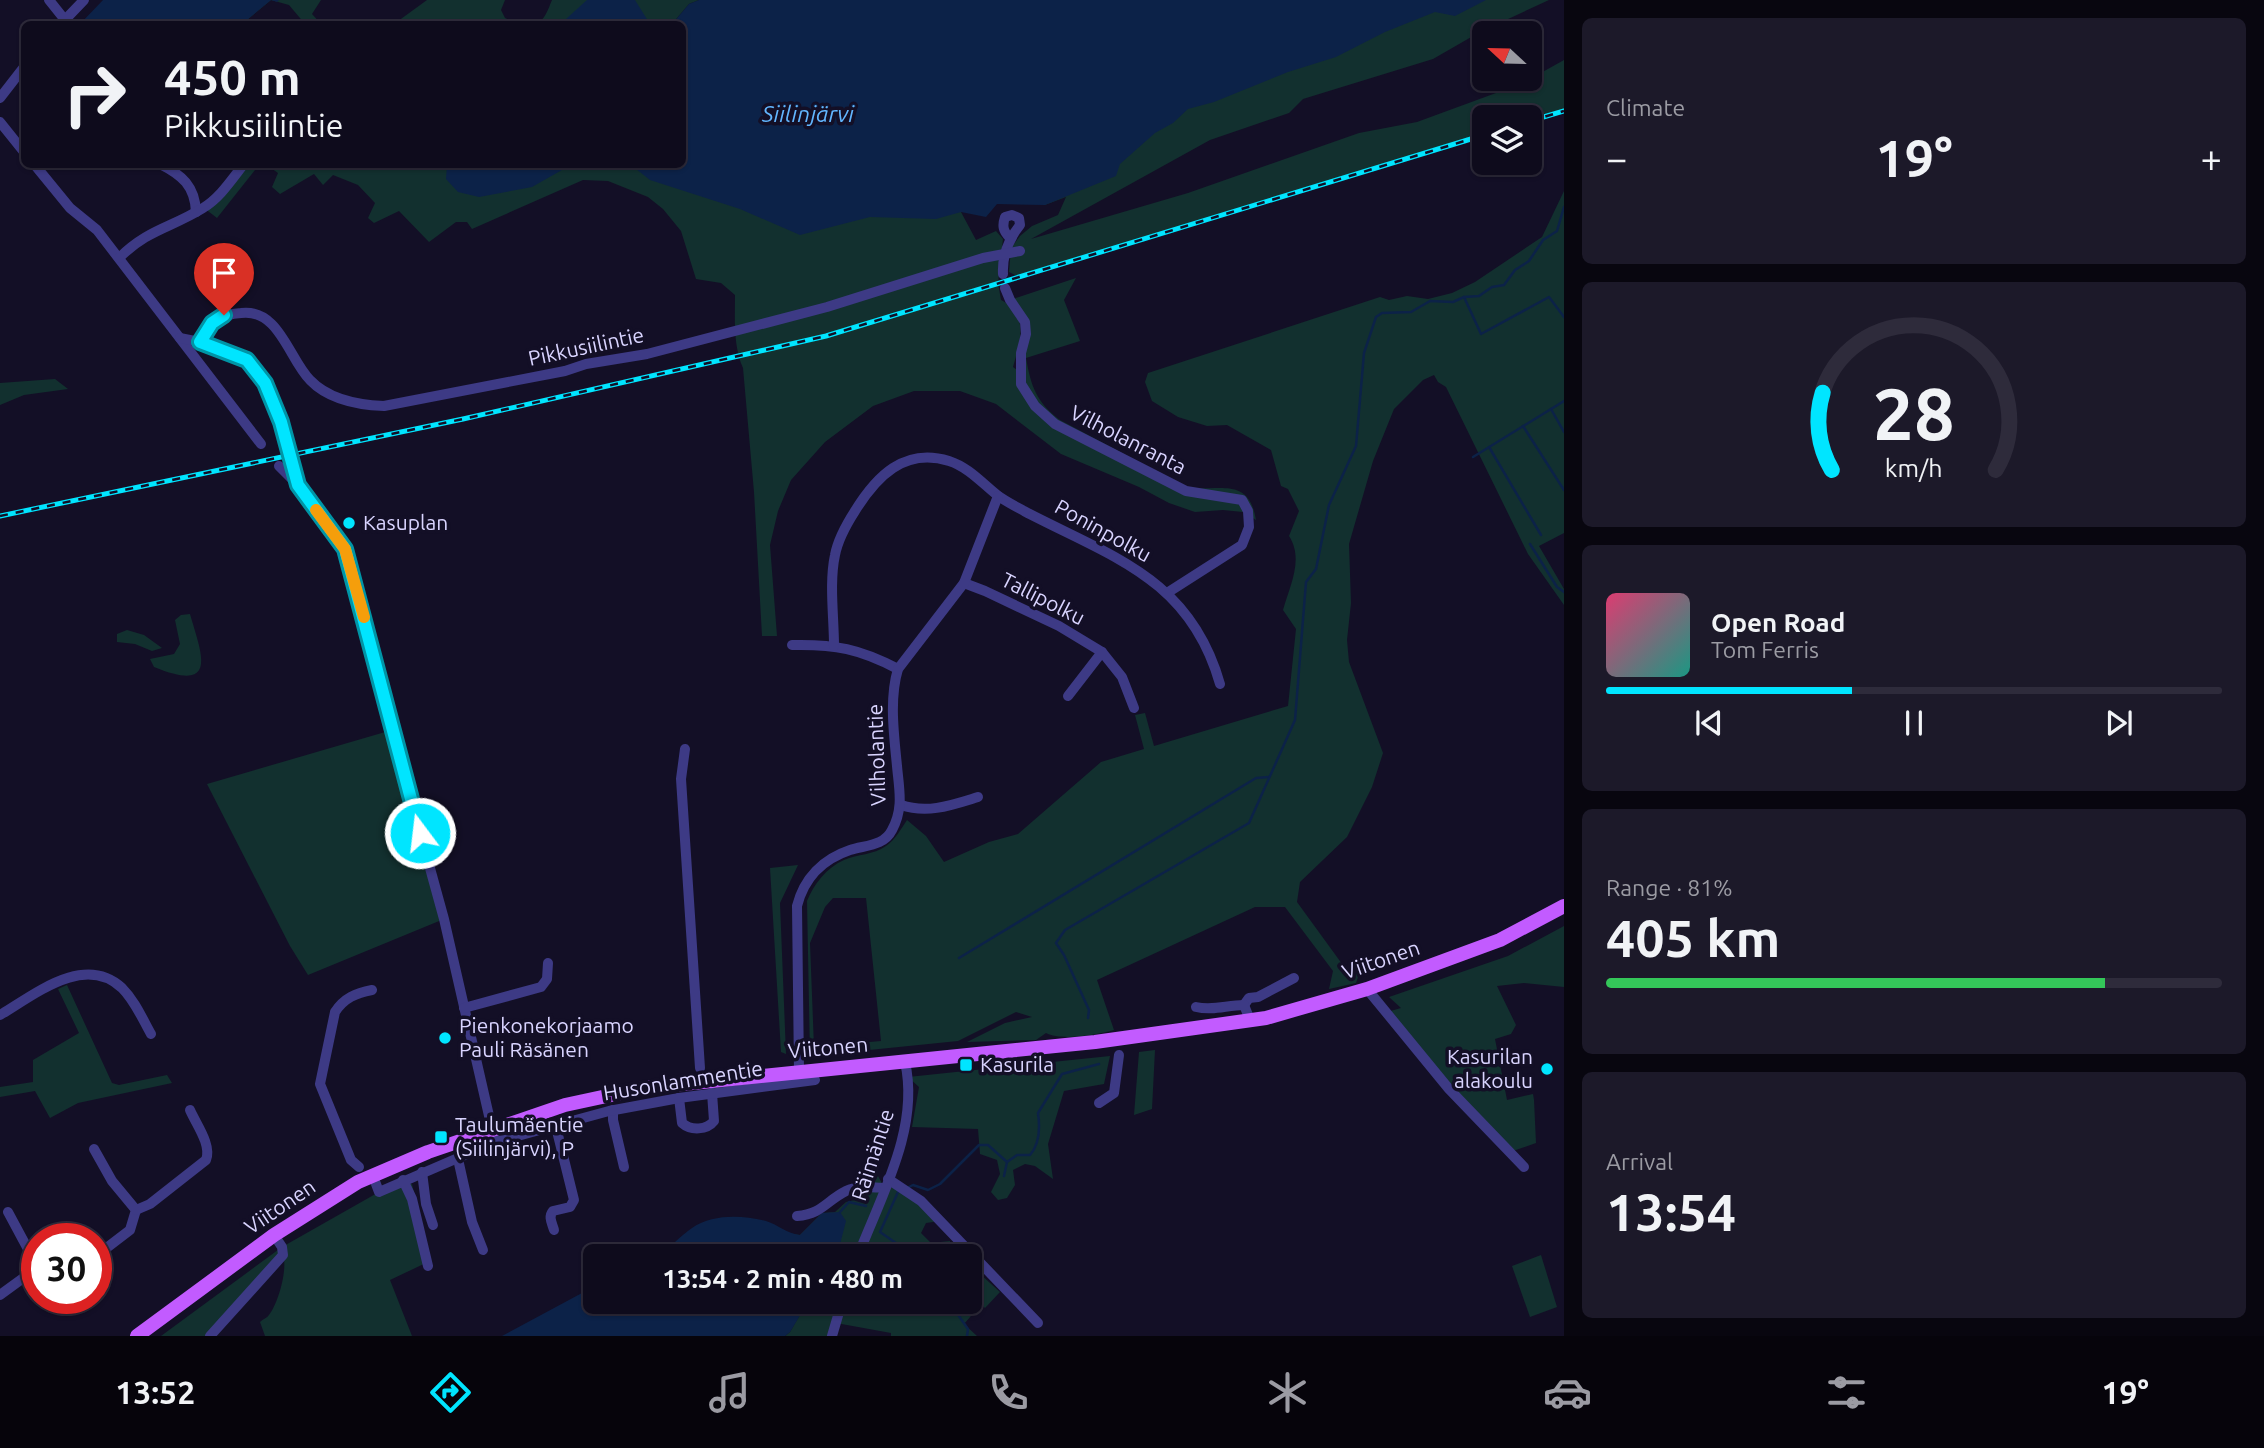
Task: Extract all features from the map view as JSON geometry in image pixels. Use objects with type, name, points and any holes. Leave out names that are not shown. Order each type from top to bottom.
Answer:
[{"type":"main road","name":"Viitonen","points":[[137,1336],[274,1234],[373,1175],[494,1135],[565,1105],[644,1088],[1095,1042],[1266,1018],[1367,989],[1500,940],[1564,906]]},
{"type":"street","points":[[49,0],[62,21]]},
{"type":"street","points":[[64,21],[84,0]]},
{"type":"street","points":[[0,98],[21,71]]},
{"type":"street","points":[[0,122],[21,148]]},
{"type":"street","points":[[37,168],[70,208],[97,230],[261,444]]},
{"type":"street","points":[[166,168],[185,180],[195,197],[196,212]]},
{"type":"street","points":[[119,258],[134,243],[196,212],[217,197],[239,168]]},
{"type":"street","points":[[1003,274],[1010,238]]},
{"type":"street","name":"Pikkusiilintie","points":[[200,342],[212,323],[224,315],[251,312],[263,316],[309,380],[327,393],[363,406],[384,406],[647,354],[827,307],[1006,252],[1020,251]]},
{"type":"street","name":"Vilholanranta","points":[[1005,288],[1025,322],[1021,384],[1035,406],[1055,424],[1159,478],[1186,491],[1242,500],[1248,511],[1249,527],[1242,545],[1167,593]]},
{"type":"street","points":[[180,338],[200,342],[247,360],[265,383],[281,422],[298,485]]},
{"type":"street","name":"Poninpolku","points":[[834,646],[835,554],[842,533],[863,498],[880,477],[901,463],[935,458],[952,462],[967,470],[998,496],[1110,553],[1167,593],[1182,608],[1200,635],[1214,662],[1220,684]]},
{"type":"street","points":[[279,466],[298,485],[345,549],[444,919],[494,1135]]},
{"type":"street","points":[[792,645],[834,646],[863,652],[898,669],[964,583],[998,496]]},
{"type":"street","name":"Tallipolku","points":[[964,583],[1059,626],[1102,652],[1122,677],[1134,708]]},
{"type":"street","points":[[1068,696],[1102,652]]},
{"type":"street","name":"Vilholantie","points":[[799,1071],[797,906],[802,888],[830,859],[884,840],[891,833],[901,805],[894,724],[894,682],[898,669]]},
{"type":"street","points":[[685,749],[681,779],[700,1068]]},
{"type":"street","points":[[901,805],[930,810],[978,797]]},
{"type":"street","points":[[464,1008],[541,987],[547,979],[548,963]]},
{"type":"street","points":[[0,1015],[58,981],[75,975],[88,975],[105,978],[123,990],[134,1002],[150,1034]]},
{"type":"street","points":[[1244,1005],[1249,998],[1258,997],[1294,978]]},
{"type":"street","points":[[1367,989],[1449,1089],[1524,1167]]},
{"type":"street","points":[[359,1167],[351,1160],[319,1079],[335,1012],[340,1004],[355,993],[372,990]]},
{"type":"street","points":[[1196,1007],[1212,1010],[1244,1005]]},
{"type":"street","points":[[1244,1005],[1250,1020]]},
{"type":"street","points":[[1098,1103],[1114,1093],[1119,1055]]},
{"type":"street","name":"Räimäntie","points":[[863,1244],[906,1125],[909,1102],[905,1062]]},
{"type":"street","name":"Husonlammentie","points":[[373,1175],[379,1192],[458,1159],[494,1135],[556,1127],[613,1110],[679,1098],[815,1080]]},
{"type":"street","points":[[679,1098],[682,1123],[694,1128],[707,1127],[714,1121],[712,1093]]},
{"type":"street","points":[[136,1210],[150,1204],[206,1160],[207,1148],[190,1110]]},
{"type":"street","points":[[613,1110],[624,1167]]},
{"type":"street","points":[[554,1230],[551,1213],[570,1207],[574,1200],[556,1127]]},
{"type":"street","points":[[94,1149],[112,1181],[136,1210]]},
{"type":"street","points":[[458,1159],[472,1222],[483,1250]]},
{"type":"street","points":[[422,1172],[426,1204],[433,1225]]},
{"type":"street","points":[[403,1181],[412,1199],[428,1266]]},
{"type":"street","points":[[797,1216],[825,1207],[845,1191],[886,1184],[921,1202],[1038,1323]]},
{"type":"street","points":[[112,1244],[130,1230],[136,1210]]},
{"type":"street","points":[[8,1212],[21,1237]]},
{"type":"street","points":[[210,1336],[283,1255],[282,1247],[274,1234]]},
{"type":"street","points":[[0,1295],[21,1279]]},
{"type":"street","points":[[832,1336],[838,1314]]},
{"type":"green space","points":[[220,0],[271,0],[246,21],[182,21]]},
{"type":"green space","points":[[271,0],[321,0],[312,14],[318,21],[302,21],[289,5]]},
{"type":"green space","points":[[427,0],[505,0],[501,10],[505,18],[512,21],[398,21]]},
{"type":"green space","points":[[552,0],[699,0],[689,4],[675,21],[539,21],[548,11]]},
{"type":"green space","points":[[1422,0],[1549,0],[1504,21],[1472,21],[1472,37],[1433,59],[1303,99],[1289,113],[1210,140],[1031,239],[1188,193],[1359,133],[1417,122],[1501,91],[1542,91],[1542,72],[1564,60],[1564,111],[1542,117],[1542,105],[1472,105],[1472,139],[1019,277],[1009,272],[1011,248],[1032,226],[1058,215],[1066,197],[1045,205],[1042,185],[1047,161]]},
{"type":"green space","points":[[720,9],[730,9],[723,52],[724,69],[737,86],[751,92],[789,102],[896,120],[956,123],[977,133],[990,154],[990,173],[981,190],[961,212],[976,240],[996,231],[1003,239],[998,283],[1001,300],[1016,313],[1021,330],[1013,367],[1021,373],[1021,353],[1026,334],[1025,322],[1010,300],[1076,278],[1064,300],[1080,341],[1026,358],[1033,385],[1045,407],[1060,420],[1188,488],[1222,488],[1240,492],[1247,497],[1256,520],[1243,512],[1195,512],[1169,503],[1139,487],[1061,454],[996,404],[960,391],[914,391],[873,406],[825,442],[791,480],[778,511],[770,545],[777,636],[762,636],[754,492],[743,368],[736,341],[735,295],[721,283],[696,279],[681,231],[663,209],[648,197],[608,181],[583,180],[472,229],[467,222],[456,222],[429,242],[399,211],[374,223],[368,218],[375,203],[358,185],[333,175],[323,185],[314,174],[280,194],[272,187],[278,173],[271,168],[686,168],[686,36]]},
{"type":"green space","points":[[241,168],[257,168],[217,218],[204,208]]},
{"type":"green space","points":[[1564,191],[1564,533],[1539,546],[1564,589],[1564,605],[1528,554],[1446,387],[1438,382],[1434,375],[1423,380],[1394,409],[1373,461],[1349,544],[1349,662],[1383,753],[1372,787],[1347,837],[1300,882],[1297,902],[1345,968],[1359,974],[1356,983],[1329,989],[1333,971],[1285,907],[1255,907],[1097,980],[1114,1030],[1070,1037],[1046,1033],[1036,1040],[967,1042],[1005,1023],[1032,1017],[1016,1012],[958,1041],[810,1056],[807,901],[817,883],[832,867],[844,860],[886,846],[907,820],[926,836],[944,862],[989,842],[1018,834],[1101,762],[1144,749],[1135,715],[1145,713],[1154,746],[1288,706],[1296,629],[1283,610],[1296,563],[1289,536],[1299,511],[1288,489],[1281,486],[1271,450],[1227,425],[1207,426],[1178,417],[1152,401],[1145,382],[1148,373],[1380,297],[1389,300],[1407,296],[1428,299],[1452,293],[1475,282],[1542,237]],"holes":[[[833,898],[866,898],[881,1041],[814,1047],[810,943],[825,907]]]},
{"type":"green space","points":[[55,379],[68,389],[24,395],[0,405],[0,383]]},
{"type":"green space","points":[[190,614],[201,655],[201,665],[197,672],[189,676],[154,667],[150,659],[174,654],[180,644],[175,620],[181,615]]},
{"type":"green space","points":[[127,630],[144,635],[162,648],[152,651],[135,644],[117,642],[117,634]]},
{"type":"green space","points":[[392,730],[444,919],[308,975],[290,946],[207,784]]},
{"type":"green space","points":[[798,865],[780,903],[786,1054],[781,1052],[770,868]]},
{"type":"green space","points":[[1564,926],[1564,987],[1524,983],[1497,986],[1516,1025],[1511,1034],[1495,1039],[1507,1100],[1533,1094],[1534,1100],[1536,1143],[1510,1152],[1387,1012],[1401,1008],[1389,997],[1508,956]]},
{"type":"green space","points":[[67,985],[112,1083],[119,1085],[167,1075],[172,1083],[78,1103],[50,1118],[35,1091],[0,1097],[0,1087],[33,1082],[33,1060],[79,1033],[58,989]]},
{"type":"green space","points":[[1155,1050],[1152,1109],[1134,1115],[1139,1052]]},
{"type":"green space","points":[[1110,1056],[1104,1084],[1064,1091],[1048,1144],[1053,1179],[1035,1166],[1025,1164],[1013,1170],[1015,1185],[1007,1198],[998,1200],[991,1192],[1000,1174],[997,1160],[980,1154],[978,1129],[912,1127],[919,1087],[908,1077]]},
{"type":"green space","points":[[878,1176],[884,1187],[888,1179],[940,1221],[926,1223],[921,1233],[931,1243],[950,1241],[950,1244],[797,1244],[786,1233],[800,1235],[822,1213],[835,1212],[846,1202],[863,1198]]},
{"type":"green space","points":[[403,1180],[412,1184],[430,1261],[390,1280],[412,1336],[265,1336],[260,1322],[269,1315],[279,1295],[284,1269],[283,1255],[210,1336],[161,1336],[282,1247]]},
{"type":"green space","points":[[1541,1255],[1557,1307],[1530,1317],[1512,1266]]},
{"type":"green space","points":[[982,1276],[1000,1292],[985,1308],[982,1305]]},
{"type":"green space","points":[[800,1314],[973,1314],[964,1324],[977,1336],[891,1336],[891,1333],[836,1323],[832,1336],[785,1336]]},
{"type":"water","points":[[103,0],[271,0],[246,21],[83,21]]},
{"type":"water","points":[[587,0],[635,0],[648,21],[561,21]]},
{"type":"water","name":"Siilinjärvi","points":[[699,0],[1486,0],[1455,16],[1435,12],[1385,32],[1336,57],[1188,109],[1120,164],[1116,176],[1045,205],[997,204],[986,217],[961,212],[936,219],[870,217],[800,235],[740,209],[650,180],[635,168],[686,168],[686,21],[675,21],[689,4]]},
{"type":"water","points":[[447,168],[565,168],[532,187],[479,197],[458,192],[446,179]]},
{"type":"water","points":[[840,1212],[846,1221],[840,1244],[673,1244],[700,1223],[728,1217],[757,1219],[800,1235],[822,1213]]},
{"type":"water","points":[[583,1292],[583,1314],[801,1314],[785,1336],[502,1336]]},
{"type":"waterway","points":[[1088,1018],[1089,1010],[1056,943],[1065,930],[1249,823],[1295,720],[1306,582],[1316,569],[1329,505],[1356,446],[1364,353],[1376,317],[1382,313],[1411,312],[1430,301],[1453,302],[1464,297],[1479,296],[1492,287],[1504,285],[1515,270],[1529,261],[1543,240],[1557,231],[1564,207]]},
{"type":"waterway","points":[[1464,297],[1481,334],[1549,297],[1564,317]]},
{"type":"waterway","points":[[1473,457],[1564,401]]},
{"type":"waterway","points":[[1551,409],[1564,432]]},
{"type":"waterway","points":[[1523,426],[1564,490]]},
{"type":"waterway","points":[[1489,447],[1541,535]]},
{"type":"waterway","points":[[1530,544],[1557,587],[1564,592]]},
{"type":"waterway","points":[[959,958],[1256,778],[1269,777]]},
{"type":"waterway","points":[[907,1188],[913,1185],[928,1190],[940,1184],[979,1145],[988,1145],[1007,1162],[1017,1155],[1030,1155],[1036,1146],[1038,1113],[1062,1074],[1099,1064]]},
{"type":"waterway","points":[[1004,1176],[1007,1162]]},
{"type":"waterway","points":[[897,1244],[880,1232],[898,1192],[901,1191]]},
{"type":"waterway","points":[[840,1212],[849,1202],[866,1206]]},
{"type":"waterway","points":[[957,1314],[968,1329],[967,1336]]},
{"type":"railway","points":[[1542,117],[1564,111]]},
{"type":"railway","points":[[0,516],[463,419],[826,336],[1472,139]]},
{"type":"slow traffic","points":[[316,510],[345,549],[364,617]]},
{"type":"place","name":"Kasuplan","points":[[349,523]]},
{"type":"place","name":"Pienkonekorjaamo Pauli Räsänen","points":[[445,1038]]},
{"type":"place","name":"Kasurila","points":[[966,1065]]},
{"type":"place","name":"Kasurilan alakoulu","points":[[1547,1069]]},
{"type":"place","name":"Taulumäentie (Siilinjärvi), P","points":[[441,1137]]},
{"type":"route","points":[[224,315],[212,323],[200,342],[247,360],[265,383],[281,422],[298,485],[345,549],[420,833]]}]
